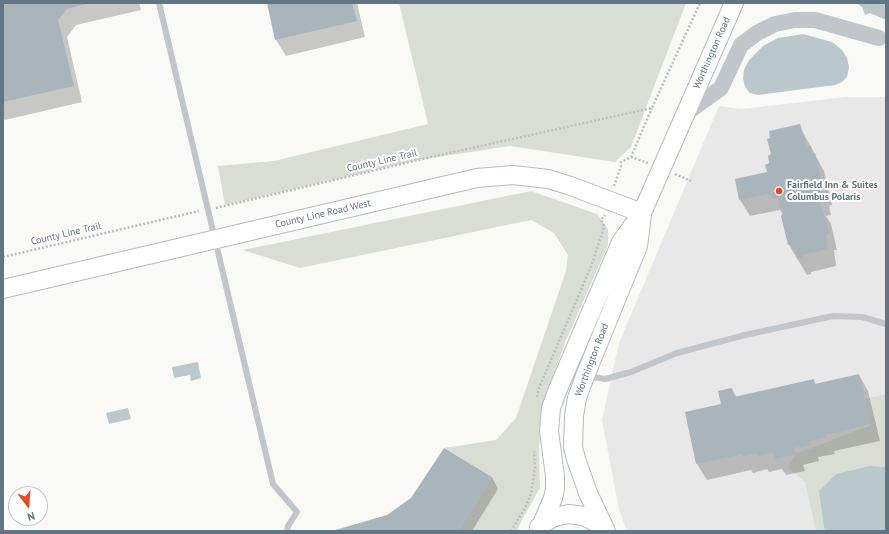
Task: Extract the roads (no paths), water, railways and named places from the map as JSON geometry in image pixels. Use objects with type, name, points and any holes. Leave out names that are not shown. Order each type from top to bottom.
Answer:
[{"type":"main road","name":"Worthington Road","points":[[538,527],[553,498],[555,489],[555,476],[549,431],[551,408],[569,362],[621,242],[642,212],[734,3]]},
{"type":"main road","name":"County Line Road West","points":[[3,289],[477,178],[513,175],[548,179],[642,212]]},
{"type":"main road","name":"Worthington Road","points":[[606,531],[581,476],[573,447],[575,410],[584,376],[638,246],[642,212]]},
{"type":"main road","points":[[538,527],[554,517],[569,514],[583,516],[596,522],[606,531]]},
{"type":"street","points":[[685,114],[721,88],[741,45],[757,33],[775,24],[795,20],[815,20],[879,38]]},
{"type":"lane","points":[[159,3],[273,484],[297,512],[288,526],[287,531]]},
{"type":"lane","points":[[584,376],[605,379],[631,372],[685,351],[745,335],[833,316],[862,317],[886,324]]},
{"type":"place","name":"Fairfield Inn & Suites Columbus Polaris","points":[[779,191]]}]
